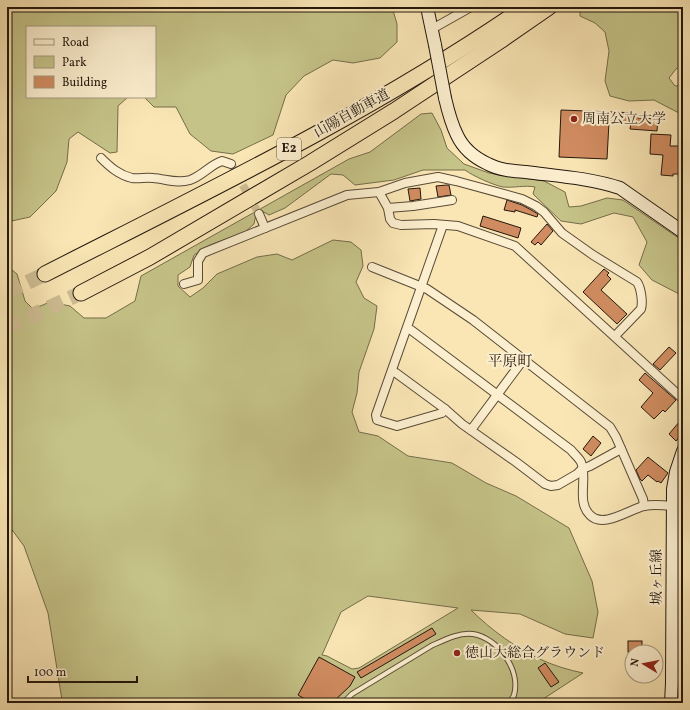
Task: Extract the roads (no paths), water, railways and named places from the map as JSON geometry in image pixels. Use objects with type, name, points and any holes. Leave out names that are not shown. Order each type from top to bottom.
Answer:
[{"type":"highway","name":"山陽自動車道","points":[[45,274],[201,195],[355,113],[424,72],[525,7]]},
{"type":"highway","name":"山陽自動車道","points":[[81,293],[150,257],[310,163],[500,42],[549,7]]},
{"type":"street","points":[[427,7],[450,120],[457,136],[465,148],[476,158],[488,165],[501,169],[609,184],[620,188],[683,232]]},
{"type":"street","points":[[432,29],[471,7]]},
{"type":"street","points":[[101,158],[113,169],[133,178],[153,178],[176,182],[192,179],[214,164],[222,161],[231,164]]},
{"type":"street","points":[[184,284],[198,280],[198,261],[203,254],[347,195],[379,192],[405,183],[438,177],[456,180],[522,199],[536,206],[544,212],[562,233],[593,255],[637,282],[639,285],[642,305],[641,309],[615,336]]},
{"type":"street","points":[[379,192],[388,208],[390,220],[393,223],[401,225],[443,225],[464,228],[515,246],[683,399]]},
{"type":"street","points":[[388,208],[452,200]]},
{"type":"street","points":[[259,214],[265,228]]},
{"type":"street","points":[[443,225],[376,415],[377,420],[397,426],[442,413],[445,409]]},
{"type":"street","points":[[372,266],[422,286],[473,320],[610,427],[643,499],[644,506]]},
{"type":"street","points":[[407,329],[411,330],[571,450],[580,461],[582,469],[584,502],[590,516],[598,520],[608,520],[644,506],[672,506]]},
{"type":"street","points":[[471,430],[523,360]]},
{"type":"street","points":[[392,371],[544,484],[551,486],[558,484],[577,474],[582,469],[621,449]]},
{"type":"street","name":"城ヶ丘線","points":[[671,703],[678,637],[672,506],[676,472],[683,452]]},
{"type":"lane","points":[[343,703],[352,694],[445,639],[459,635],[473,634],[486,639],[497,646],[508,658],[515,684],[514,695],[510,703]]},
{"type":"tunnel","points":[[231,164],[259,214]]},
{"type":"tunnel","points":[[7,292],[45,274]]},
{"type":"tunnel","points":[[7,327],[81,293]]},
{"type":"place","name":"周南公立大学","points":[[574,119]]},
{"type":"place","name":"徳山大総合グラウンド","points":[[457,653]]},
{"type":"district","name":"平原町","points":[[510,362]]}]
